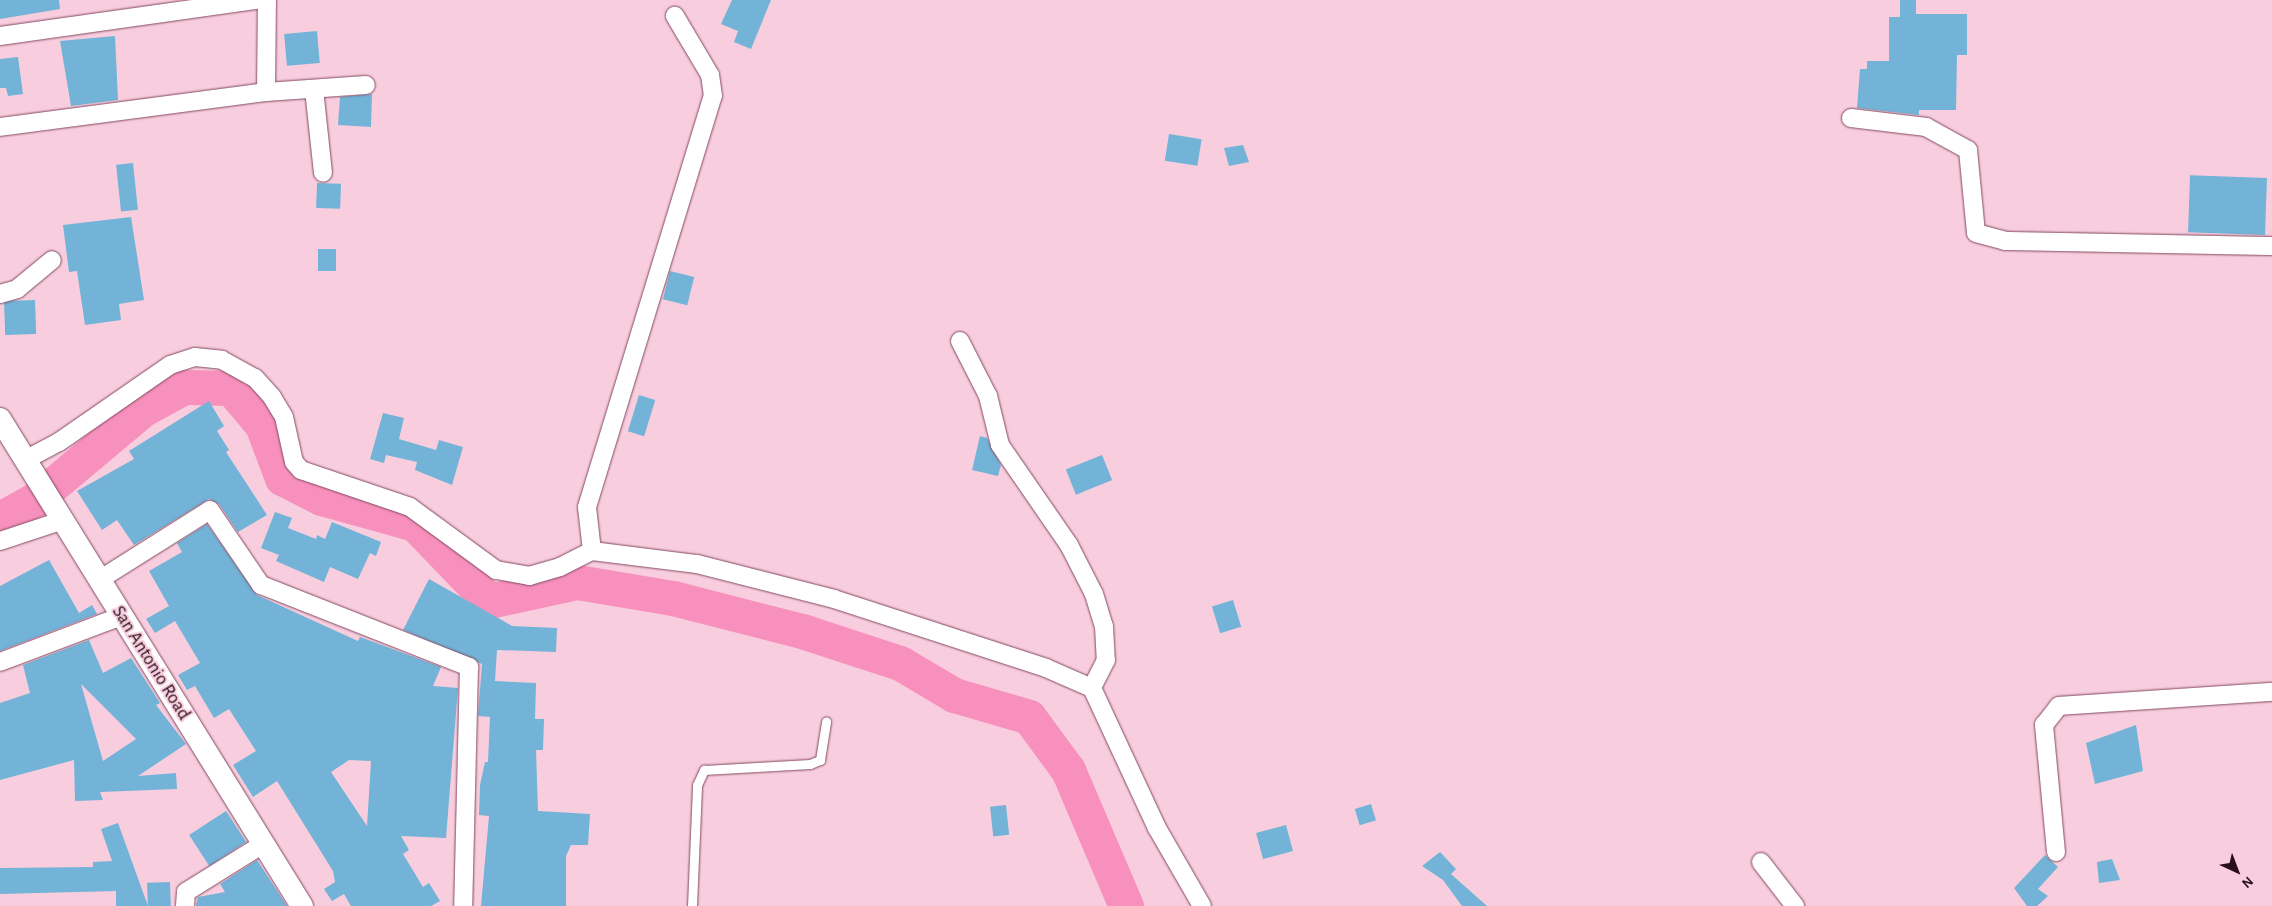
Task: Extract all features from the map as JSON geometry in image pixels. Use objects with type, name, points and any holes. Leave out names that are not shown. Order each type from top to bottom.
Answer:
[{"type":"street","points":[[0,36],[256,0]]},
{"type":"street","points":[[266,92],[267,0]]},
{"type":"street","points":[[592,551],[587,507],[713,96],[710,76],[675,16]]},
{"type":"street","points":[[0,127],[266,92],[366,86]]},
{"type":"street","points":[[314,89],[323,173]]},
{"type":"street","points":[[1851,118],[1926,127],[1968,150],[1976,233],[2005,241],[2272,246]]},
{"type":"street","points":[[0,294],[17,289],[52,260]]},
{"type":"street","points":[[960,341],[988,396],[1000,445],[1069,545],[1094,594],[1104,626],[1106,660],[1092,688]]},
{"type":"street","points":[[29,467],[59,442],[170,365],[195,357],[222,360],[255,378],[272,397],[284,417],[294,462],[314,478],[410,507],[496,570],[529,576],[560,567],[592,551],[696,564],[834,600],[1046,668],[1092,688],[1157,828],[1202,906]]},
{"type":"street","name":"San Antonio Road","points":[[0,420],[62,515],[99,580],[302,906]]},
{"type":"street","points":[[99,580],[210,510],[261,585],[470,667],[463,906]]},
{"type":"street","points":[[0,541],[62,515]]},
{"type":"street","points":[[0,662],[122,616]]},
{"type":"street","points":[[2056,852],[2044,724],[2059,706],[2272,692]]},
{"type":"street","points":[[185,906],[186,892],[263,844]]},
{"type":"street","points":[[1761,862],[1795,906]]},
{"type":"lane","points":[[692,906],[697,785],[704,770],[815,762],[820,760],[826,721]]},
{"type":"building","points":[[0,0],[59,0],[60,9],[0,19]]},
{"type":"building","points":[[732,0],[771,0],[751,49],[734,42],[738,31],[721,24]]},
{"type":"building","points":[[1900,0],[1916,0],[1916,14],[1967,14],[1967,55],[1957,55],[1956,110],[1919,110],[1919,115],[1857,108],[1860,69],[1867,69],[1867,61],[1889,61],[1889,17],[1900,17]]},
{"type":"building","points":[[317,31],[320,63],[287,66],[284,34]]},
{"type":"building","points":[[115,36],[118,100],[71,106],[60,41]]},
{"type":"building","points":[[18,57],[23,94],[8,96],[6,88],[0,88],[0,59]]},
{"type":"building","points":[[372,94],[371,127],[338,125],[340,97]]},
{"type":"building","points":[[1169,134],[1202,139],[1197,166],[1165,161]]},
{"type":"building","points":[[1243,145],[1249,162],[1229,166],[1224,148]]},
{"type":"building","points":[[133,163],[138,210],[121,212],[116,165]]},
{"type":"building","points":[[2190,175],[2267,178],[2265,235],[2188,232]]},
{"type":"building","points":[[317,183],[341,184],[340,209],[316,208]]},
{"type":"building","points":[[131,217],[144,300],[119,304],[121,320],[85,325],[77,271],[69,272],[63,225]]},
{"type":"building","points":[[318,249],[336,249],[336,271],[318,271]]},
{"type":"building","points":[[670,271],[694,277],[687,305],[663,299]]},
{"type":"building","points":[[35,300],[36,334],[5,335],[4,301]]},
{"type":"building","points":[[639,395],[655,400],[644,436],[628,431]]},
{"type":"building","points":[[209,401],[224,426],[217,431],[229,450],[226,452],[267,515],[238,532],[219,504],[209,499],[134,545],[117,520],[102,530],[77,491],[134,459],[129,451]]},
{"type":"building","points":[[383,413],[404,418],[399,439],[436,450],[439,440],[463,447],[452,485],[415,470],[417,462],[386,455],[384,463],[370,459]]},
{"type":"building","points":[[980,436],[987,438],[1001,465],[998,476],[972,470]]},
{"type":"building","points":[[1102,455],[1112,480],[1076,495],[1066,470]]},
{"type":"building","points":[[275,512],[292,518],[288,528],[316,539],[317,535],[325,539],[332,522],[381,542],[376,556],[370,553],[358,579],[330,567],[324,582],[276,561],[279,555],[261,548]]},
{"type":"building","points":[[207,524],[257,595],[358,641],[360,637],[441,667],[433,686],[458,688],[446,838],[401,836],[409,850],[403,854],[423,887],[429,883],[440,901],[431,906],[351,906],[344,894],[332,901],[324,889],[335,882],[333,871],[277,781],[253,797],[233,765],[256,751],[229,709],[214,718],[195,686],[187,690],[178,675],[200,663],[175,621],[155,633],[146,619],[169,606],[149,571],[182,552],[177,543]],"holes":[[[349,760],[371,761],[367,826],[331,772]]]},
{"type":"building","points":[[49,560],[79,613],[92,605],[97,614],[0,651],[0,586]]},
{"type":"building","points":[[429,579],[512,626],[557,628],[556,652],[497,650],[495,681],[536,683],[535,719],[544,719],[543,750],[536,750],[538,811],[590,814],[588,845],[571,845],[566,856],[566,906],[481,906],[489,816],[479,815],[480,785],[485,762],[488,762],[490,717],[478,716],[482,664],[403,630]]},
{"type":"building","points":[[1233,600],[1241,627],[1220,633],[1212,606]]},
{"type":"building","points":[[89,640],[103,673],[131,658],[160,703],[156,705],[186,744],[138,776],[176,773],[177,789],[100,792],[103,800],[75,801],[74,760],[0,780],[0,703],[30,693],[23,665]],"holes":[[[81,684],[136,739],[103,761]]]},
{"type":"building","points":[[2136,725],[2143,771],[2095,784],[2086,743]]},
{"type":"building","points":[[1371,804],[1376,820],[1360,825],[1355,809]]},
{"type":"building","points":[[1006,805],[1009,835],[993,837],[990,807]]},
{"type":"building","points":[[226,811],[246,842],[209,866],[189,835]]},
{"type":"building","points":[[118,823],[148,906],[116,906],[116,891],[0,894],[0,868],[93,867],[93,862],[112,861],[101,829]]},
{"type":"building","points":[[1286,825],[1293,851],[1263,859],[1256,833]]},
{"type":"building","points":[[1440,852],[1456,869],[1451,874],[1487,906],[1462,906],[1443,880],[1422,866]]},
{"type":"building","points":[[2045,855],[2058,867],[2038,889],[2048,896],[2037,906],[2027,906],[2014,888]]},
{"type":"building","points":[[2112,859],[2120,880],[2099,883],[2097,862]]},
{"type":"building","points":[[257,860],[287,906],[196,906],[198,897],[225,892],[220,884]]},
{"type":"building","points":[[170,882],[171,906],[148,906],[147,883]]},
{"type":"waterway","points":[[0,519],[36,499],[142,410],[184,387],[231,388],[262,425],[282,478],[321,498],[415,524],[489,601],[577,582],[673,598],[805,632],[900,663],[954,695],[1029,717],[1068,770],[1126,906]]}]
